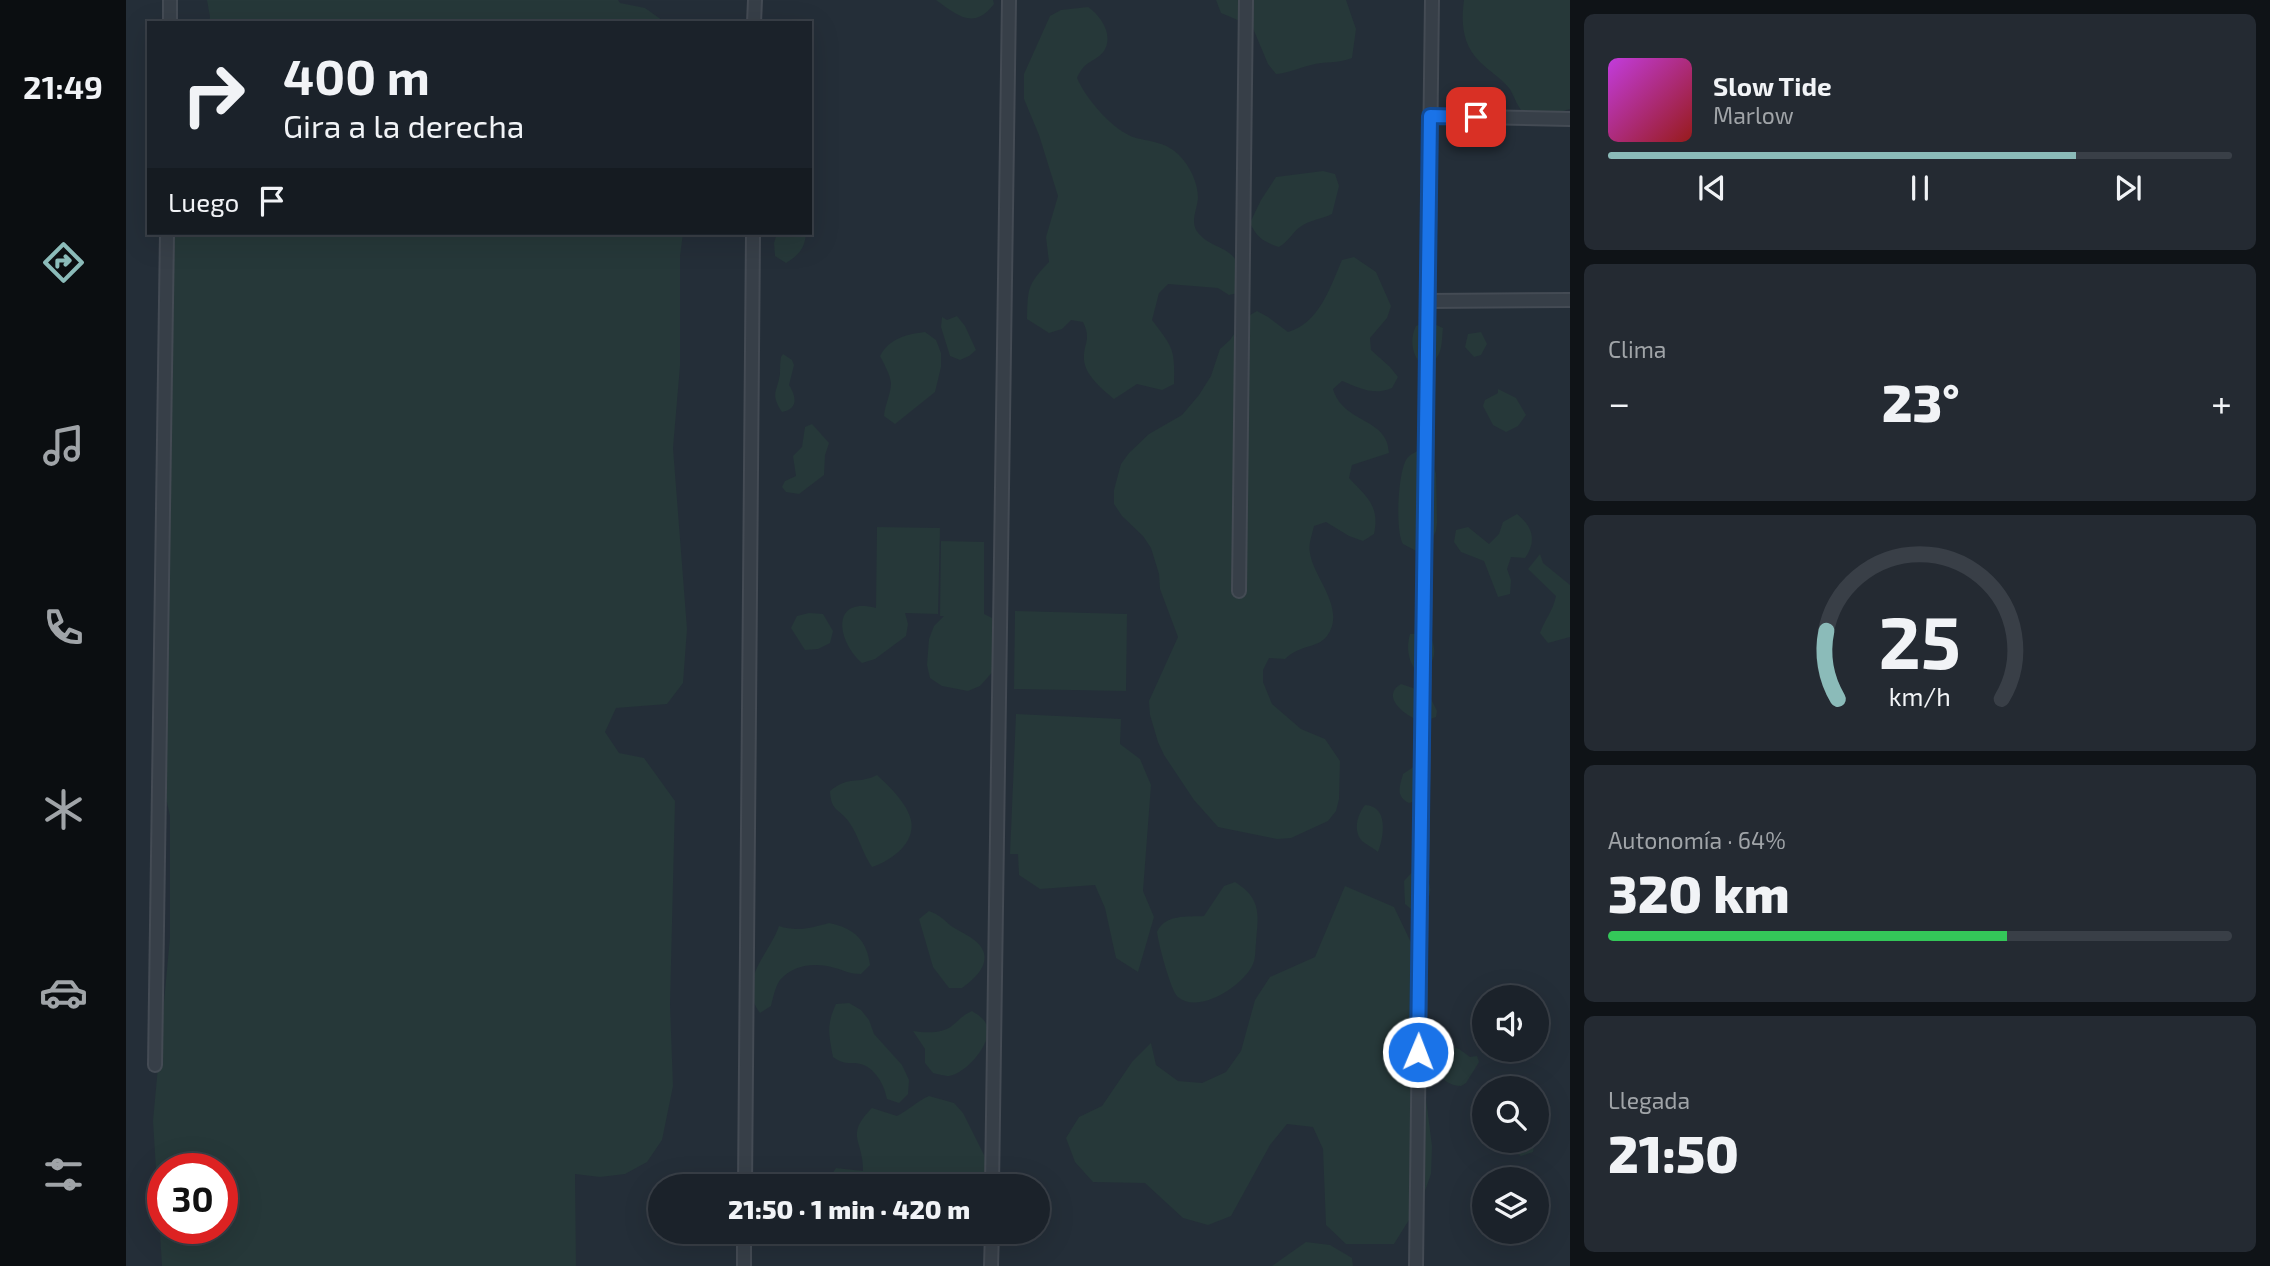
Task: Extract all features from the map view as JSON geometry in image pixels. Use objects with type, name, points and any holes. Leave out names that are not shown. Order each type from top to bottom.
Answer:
[{"type":"street","points":[[170,0],[170,21]]},
{"type":"street","points":[[754,21],[755,0]]},
{"type":"street","points":[[992,1174],[1009,0]]},
{"type":"street","points":[[1239,590],[1246,0]]},
{"type":"street","points":[[1416,1266],[1432,0]]},
{"type":"street","points":[[1430,116],[1570,119]]},
{"type":"street","points":[[155,1065],[167,235]]},
{"type":"street","points":[[745,1174],[753,235]]},
{"type":"street","points":[[1427,301],[1570,300]]},
{"type":"street","points":[[744,1244],[744,1266]]},
{"type":"street","points":[[991,1266],[992,1244]]},
{"type":"shaded area","points":[[207,0],[618,0],[620,3],[645,8],[663,21],[209,21]]},
{"type":"shaded area","points":[[936,0],[993,0],[994,4],[980,17],[966,18]]},
{"type":"shaded area","points":[[1216,0],[1346,0],[1356,29],[1352,58],[1276,74],[1268,64],[1252,26],[1221,13]]},
{"type":"shaded area","points":[[1464,0],[1570,0],[1570,109],[1541,117],[1523,113],[1509,88],[1480,62],[1469,48],[1463,25]]},
{"type":"shaded area","points":[[1088,7],[1105,26],[1108,39],[1104,51],[1080,72],[1077,78],[1081,86],[1101,113],[1118,129],[1136,138],[1164,145],[1183,159],[1197,186],[1194,221],[1196,230],[1204,239],[1231,254],[1243,279],[1242,292],[1229,295],[1218,288],[1168,284],[1159,293],[1152,320],[1171,349],[1174,384],[1162,390],[1137,384],[1114,399],[1095,382],[1085,366],[1087,333],[1083,322],[1071,320],[1062,329],[1049,333],[1027,319],[1030,288],[1036,276],[1049,262],[1046,237],[1058,196],[1039,135],[1024,99],[1024,74],[1050,16],[1061,10]]},
{"type":"shaded area","points":[[1323,171],[1335,174],[1339,186],[1332,214],[1297,229],[1279,247],[1258,236],[1250,223],[1276,177]]},
{"type":"shaded area","points":[[168,235],[683,235],[680,256],[680,366],[673,448],[687,629],[683,683],[667,704],[616,708],[605,732],[619,753],[644,758],[675,801],[670,1005],[673,1086],[662,1140],[647,1162],[625,1174],[600,1177],[575,1174],[576,1266],[162,1266],[161,1244],[238,1244],[238,1153],[155,1153],[153,1121],[170,937],[170,816],[159,767],[168,610],[162,478]]},
{"type":"shaded area","points":[[776,235],[806,235],[800,251],[786,263],[775,256]]},
{"type":"shaded area","points":[[1354,257],[1376,272],[1391,306],[1387,318],[1370,338],[1371,350],[1398,377],[1392,388],[1385,390],[1367,390],[1342,381],[1333,389],[1346,409],[1381,433],[1387,441],[1389,453],[1352,465],[1349,478],[1373,509],[1374,534],[1363,541],[1326,522],[1314,526],[1310,553],[1333,615],[1327,636],[1285,659],[1269,658],[1263,670],[1263,682],[1272,704],[1301,729],[1325,739],[1340,761],[1339,799],[1336,811],[1328,821],[1291,838],[1277,839],[1218,827],[1194,800],[1164,755],[1150,715],[1149,701],[1178,637],[1160,589],[1159,574],[1151,548],[1114,504],[1114,490],[1121,464],[1129,453],[1149,434],[1182,415],[1211,376],[1220,349],[1230,340],[1245,318],[1257,311],[1288,332],[1299,327],[1316,313],[1342,260]]},
{"type":"shaded area","points":[[957,316],[965,326],[976,350],[960,360],[950,356],[941,327],[942,317],[947,320]]},
{"type":"shaded area","points":[[1428,321],[1443,328],[1438,355],[1426,367],[1415,354],[1413,337],[1416,326]]},
{"type":"shaded area","points":[[925,332],[936,340],[941,353],[941,367],[935,392],[895,424],[884,416],[891,383],[880,356],[888,345],[899,338]]},
{"type":"shaded area","points":[[1481,332],[1487,344],[1481,355],[1474,357],[1465,347],[1468,334]]},
{"type":"shaded area","points":[[783,354],[792,360],[794,365],[789,385],[794,405],[782,412],[775,393]]},
{"type":"shaded area","points":[[1498,389],[1516,398],[1526,415],[1518,426],[1506,432],[1493,425],[1483,406],[1485,400],[1498,393]]},
{"type":"shaded area","points":[[812,424],[829,443],[824,475],[799,494],[786,492],[782,487],[785,481],[796,476],[793,456],[802,447],[805,427]]},
{"type":"shaded area","points":[[1424,448],[1436,473],[1437,523],[1424,555],[1403,544],[1398,515],[1403,467],[1409,456]]},
{"type":"shaded area","points":[[1517,514],[1530,529],[1531,546],[1525,558],[1511,557],[1507,569],[1511,580],[1510,594],[1498,597],[1484,561],[1461,552],[1454,542],[1456,530],[1468,527],[1489,544],[1499,534],[1503,522]]},
{"type":"shaded area","points":[[877,527],[940,528],[938,614],[905,613],[908,624],[906,636],[875,659],[862,663],[847,643],[842,623],[851,608],[876,608]]},
{"type":"shaded area","points":[[941,541],[984,542],[984,614],[992,618],[1000,630],[996,668],[980,686],[968,691],[942,686],[930,678],[927,665],[929,639],[934,626],[944,616],[940,616]]},
{"type":"shaded area","points":[[1540,554],[1543,563],[1570,585],[1570,637],[1548,643],[1540,633],[1556,596],[1528,569]]},
{"type":"shaded area","points":[[1015,611],[1127,614],[1126,691],[1014,689]]},
{"type":"shaded area","points":[[823,614],[833,631],[830,643],[818,649],[805,650],[791,628],[797,616]]},
{"type":"shaded area","points":[[1429,633],[1434,649],[1433,658],[1425,673],[1418,673],[1409,655],[1410,634]]},
{"type":"shaded area","points":[[1401,684],[1428,693],[1437,711],[1436,717],[1422,722],[1403,711],[1393,695]]},
{"type":"shaded area","points":[[1016,714],[1121,719],[1120,744],[1140,759],[1151,785],[1143,891],[1154,917],[1138,972],[1116,958],[1105,908],[1095,885],[1040,889],[1019,875],[1018,854],[1010,854]]},
{"type":"shaded area","points":[[1415,766],[1421,769],[1421,799],[1409,803],[1400,794],[1400,787],[1403,774]]},
{"type":"shaded area","points":[[877,775],[906,807],[912,828],[906,843],[894,856],[872,867],[852,827],[834,806],[830,791],[843,783]]},
{"type":"shaded area","points":[[1365,805],[1378,811],[1383,823],[1378,852],[1359,837],[1358,818]]},
{"type":"shaded area","points":[[1414,870],[1421,871],[1426,877],[1430,894],[1424,904],[1411,909],[1405,904],[1404,881]]},
{"type":"shaded area","points":[[1235,882],[1250,895],[1257,909],[1258,925],[1253,964],[1240,981],[1220,995],[1209,1000],[1187,1002],[1178,997],[1172,986],[1157,932],[1171,919],[1204,916],[1224,886]]},
{"type":"shaded area","points":[[1345,886],[1394,907],[1418,957],[1418,1036],[1432,1146],[1431,1174],[1422,1199],[1394,1244],[1346,1244],[1326,1225],[1323,1149],[1313,1127],[1287,1124],[1270,1145],[1231,1216],[1208,1225],[1183,1218],[1145,1183],[1093,1182],[1075,1162],[1066,1138],[1079,1117],[1102,1106],[1132,1062],[1151,1043],[1156,1065],[1178,1081],[1202,1083],[1226,1072],[1241,1051],[1255,1000],[1270,977],[1315,957]]},
{"type":"shaded area","points":[[929,911],[970,937],[983,950],[984,964],[975,977],[962,988],[949,988],[933,967],[919,919]]},
{"type":"shaded area","points":[[829,923],[846,928],[858,937],[866,949],[870,965],[861,974],[821,965],[798,968],[785,975],[778,983],[771,1006],[760,1013],[751,990],[753,979],[779,926],[798,929]]},
{"type":"shaded area","points":[[849,1003],[861,1010],[869,1020],[874,1034],[902,1065],[909,1080],[908,1094],[899,1103],[887,1099],[880,1081],[867,1067],[833,1057],[831,1018],[836,1004]]},
{"type":"shaded area","points":[[972,1011],[983,1019],[988,1028],[987,1038],[980,1052],[969,1065],[956,1074],[949,1076],[933,1073],[925,1063],[925,1049],[913,1031],[944,1030]]},
{"type":"shaded area","points":[[1440,1049],[1459,1049],[1472,1057],[1472,1062],[1479,1062],[1466,1083],[1461,1086],[1454,1085],[1438,1073],[1435,1061]]},
{"type":"shaded area","points":[[929,1096],[954,1103],[963,1113],[991,1169],[989,1174],[832,1174],[836,1168],[863,1171],[857,1132],[872,1108],[897,1116]]},
{"type":"shaded area","points":[[1306,1242],[1330,1245],[1352,1258],[1353,1266],[1272,1266]]},
{"type":"route","points":[[1418,1052],[1430,116],[1476,117]]}]
